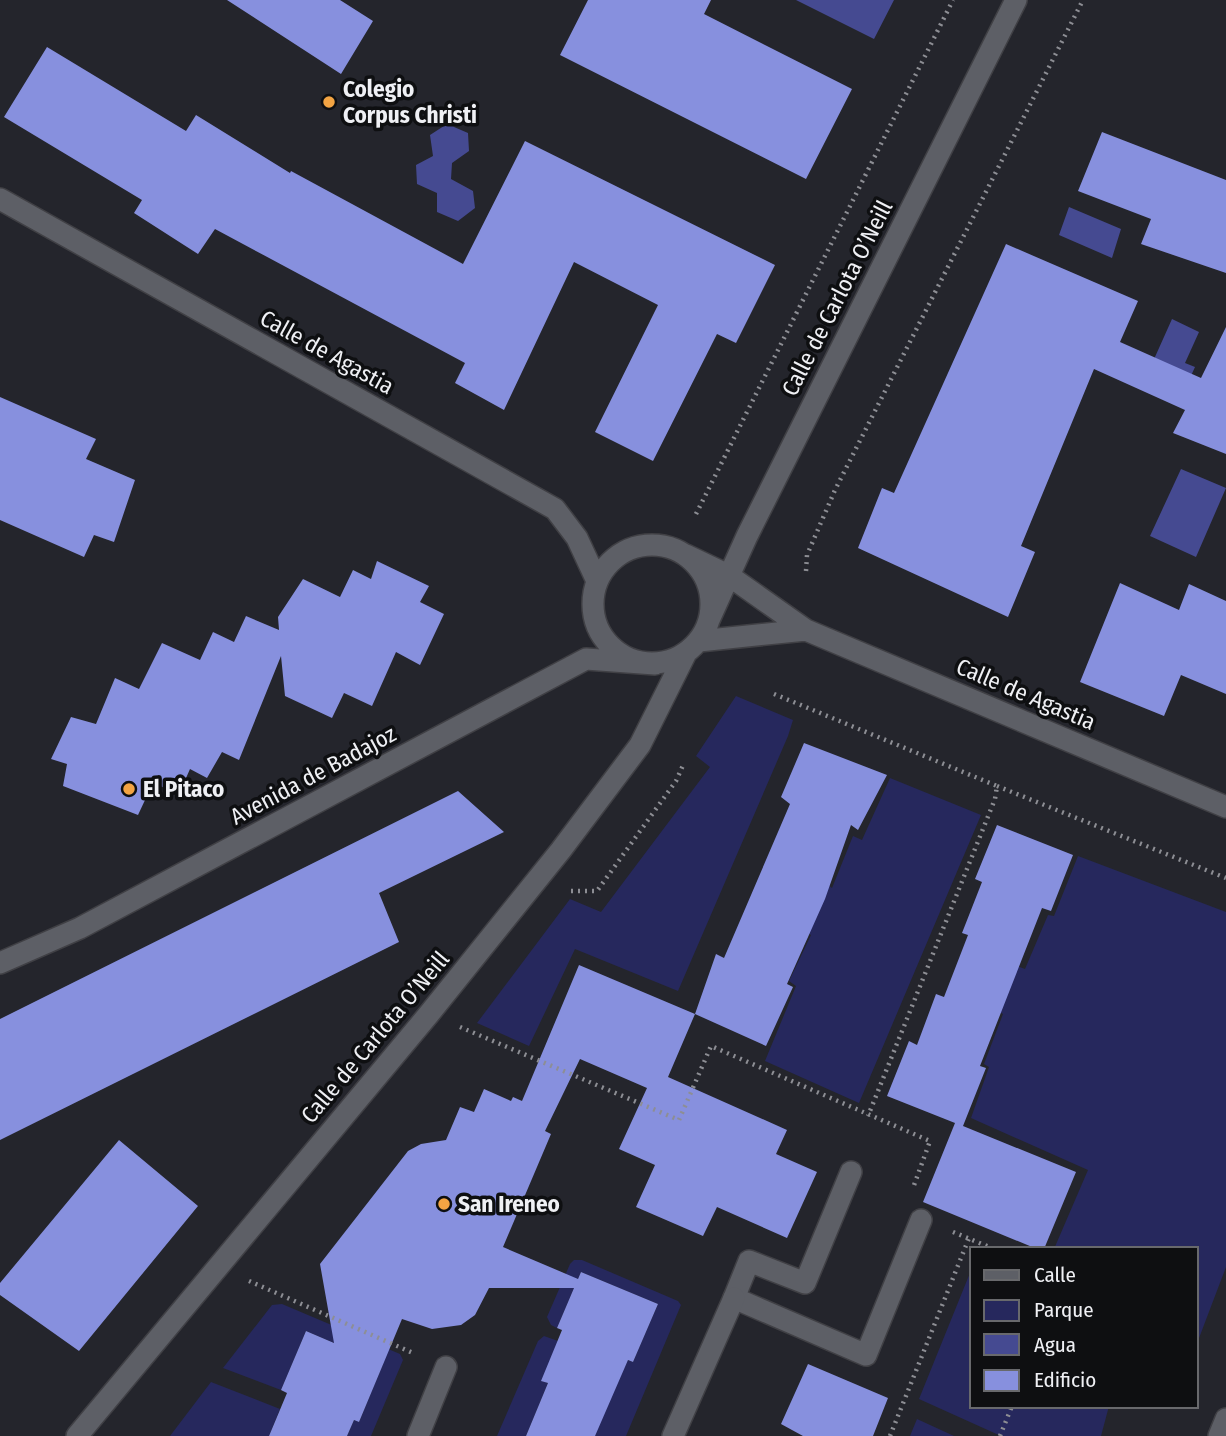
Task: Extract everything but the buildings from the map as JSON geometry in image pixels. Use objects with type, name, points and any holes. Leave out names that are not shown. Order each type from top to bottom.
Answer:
[{"type":"street","name":"Calle de Carlota O’Neill","points":[[709,620],[728,575],[1016,0]]},
{"type":"street","name":"Calle de Agastia","points":[[0,199],[555,509],[577,538],[597,581]]},
{"type":"street","points":[[598,631],[586,659],[655,664],[671,660],[692,647],[709,620],[711,602],[708,584],[699,568],[686,555],[653,545],[635,547],[620,554],[607,566],[597,581],[593,597],[593,615],[598,631],[608,645],[622,656],[655,664]]},
{"type":"street","name":"Calle de Agastia","points":[[686,555],[728,575],[806,630],[1226,807]]},
{"type":"street","name":"Calle de Agastia","points":[[692,647],[806,630]]},
{"type":"street","name":"Calle de Carlota O’Neill","points":[[77,1436],[429,1014],[561,850],[640,744],[692,647]]},
{"type":"street","name":"Avenida de Badajoz","points":[[0,963],[79,928],[586,659]]},
{"type":"street","points":[[673,1436],[749,1261],[805,1283],[851,1172]]},
{"type":"street","points":[[734,1298],[866,1356],[920,1220]]},
{"type":"street","points":[[418,1436],[446,1367]]},
{"type":"street","points":[[1219,1436],[1226,1419]]},
{"type":"path","points":[[696,514],[953,0]]},
{"type":"path","points":[[806,571],[807,555],[835,490],[1083,0]]},
{"type":"path","points":[[774,694],[1226,878]]},
{"type":"path","points":[[569,891],[597,891],[676,781],[684,763]]},
{"type":"path","points":[[868,1116],[995,799],[997,786]]},
{"type":"path","points":[[429,1014],[679,1120],[711,1046],[930,1141],[904,1214],[989,1247]]},
{"type":"path","points":[[461,1028],[470,1017]]},
{"type":"path","points":[[890,1436],[969,1238]]},
{"type":"path","points":[[219,1268],[413,1353]]},
{"type":"path","points":[[1000,1436],[1011,1408]]},
{"type":"green space","points":[[736,696],[793,720],[678,991],[575,949],[529,1046],[477,1023],[570,899],[601,912],[710,767],[696,756]]},
{"type":"green space","points":[[890,778],[981,815],[859,1103],[765,1061],[796,986],[789,981],[811,935],[806,932],[828,885],[832,888],[853,836],[862,840]]},
{"type":"green space","points":[[1078,856],[1226,912],[1226,1267],[1198,1341],[1198,1247],[1055,1247],[1088,1170],[971,1118],[989,1067],[984,1064],[1003,1014],[998,1011],[1017,966],[1025,969],[1048,915],[1054,916]]},
{"type":"green space","points":[[574,1260],[582,1260],[678,1301],[681,1305],[626,1436],[590,1436],[628,1360],[633,1362],[658,1304],[581,1272],[557,1328],[551,1325],[547,1317]]},
{"type":"green space","points":[[970,1273],[970,1408],[1108,1408],[1101,1436],[1001,1436],[919,1399]]},
{"type":"green space","points":[[282,1304],[400,1354],[403,1360],[371,1436],[347,1436],[354,1420],[359,1422],[383,1364],[306,1331],[281,1390],[223,1368],[272,1305]]},
{"type":"green space","points":[[544,1336],[558,1341],[542,1381],[548,1383],[526,1436],[497,1436],[538,1341]]},
{"type":"green space","points":[[211,1382],[280,1409],[269,1436],[170,1436]]},
{"type":"green space","points":[[917,1419],[954,1436],[910,1436]]},
{"type":"water","points":[[796,0],[894,0],[874,39]]},
{"type":"water","points":[[447,124],[468,133],[469,151],[452,163],[451,179],[473,191],[475,208],[458,221],[437,212],[437,193],[417,184],[416,165],[433,156],[430,135]]},
{"type":"water","points":[[1069,207],[1121,229],[1112,258],[1059,235]]},
{"type":"water","points":[[1172,319],[1199,332],[1185,363],[1195,367],[1179,402],[1142,386]]},
{"type":"water","points":[[1181,469],[1226,488],[1196,557],[1150,536]]},
{"type":"place","name":"Colegio Corpus Christi","points":[[329,102]]},
{"type":"place","name":"El Pitaco","points":[[129,789]]},
{"type":"place","name":"San Ireneo","points":[[444,1204]]}]
